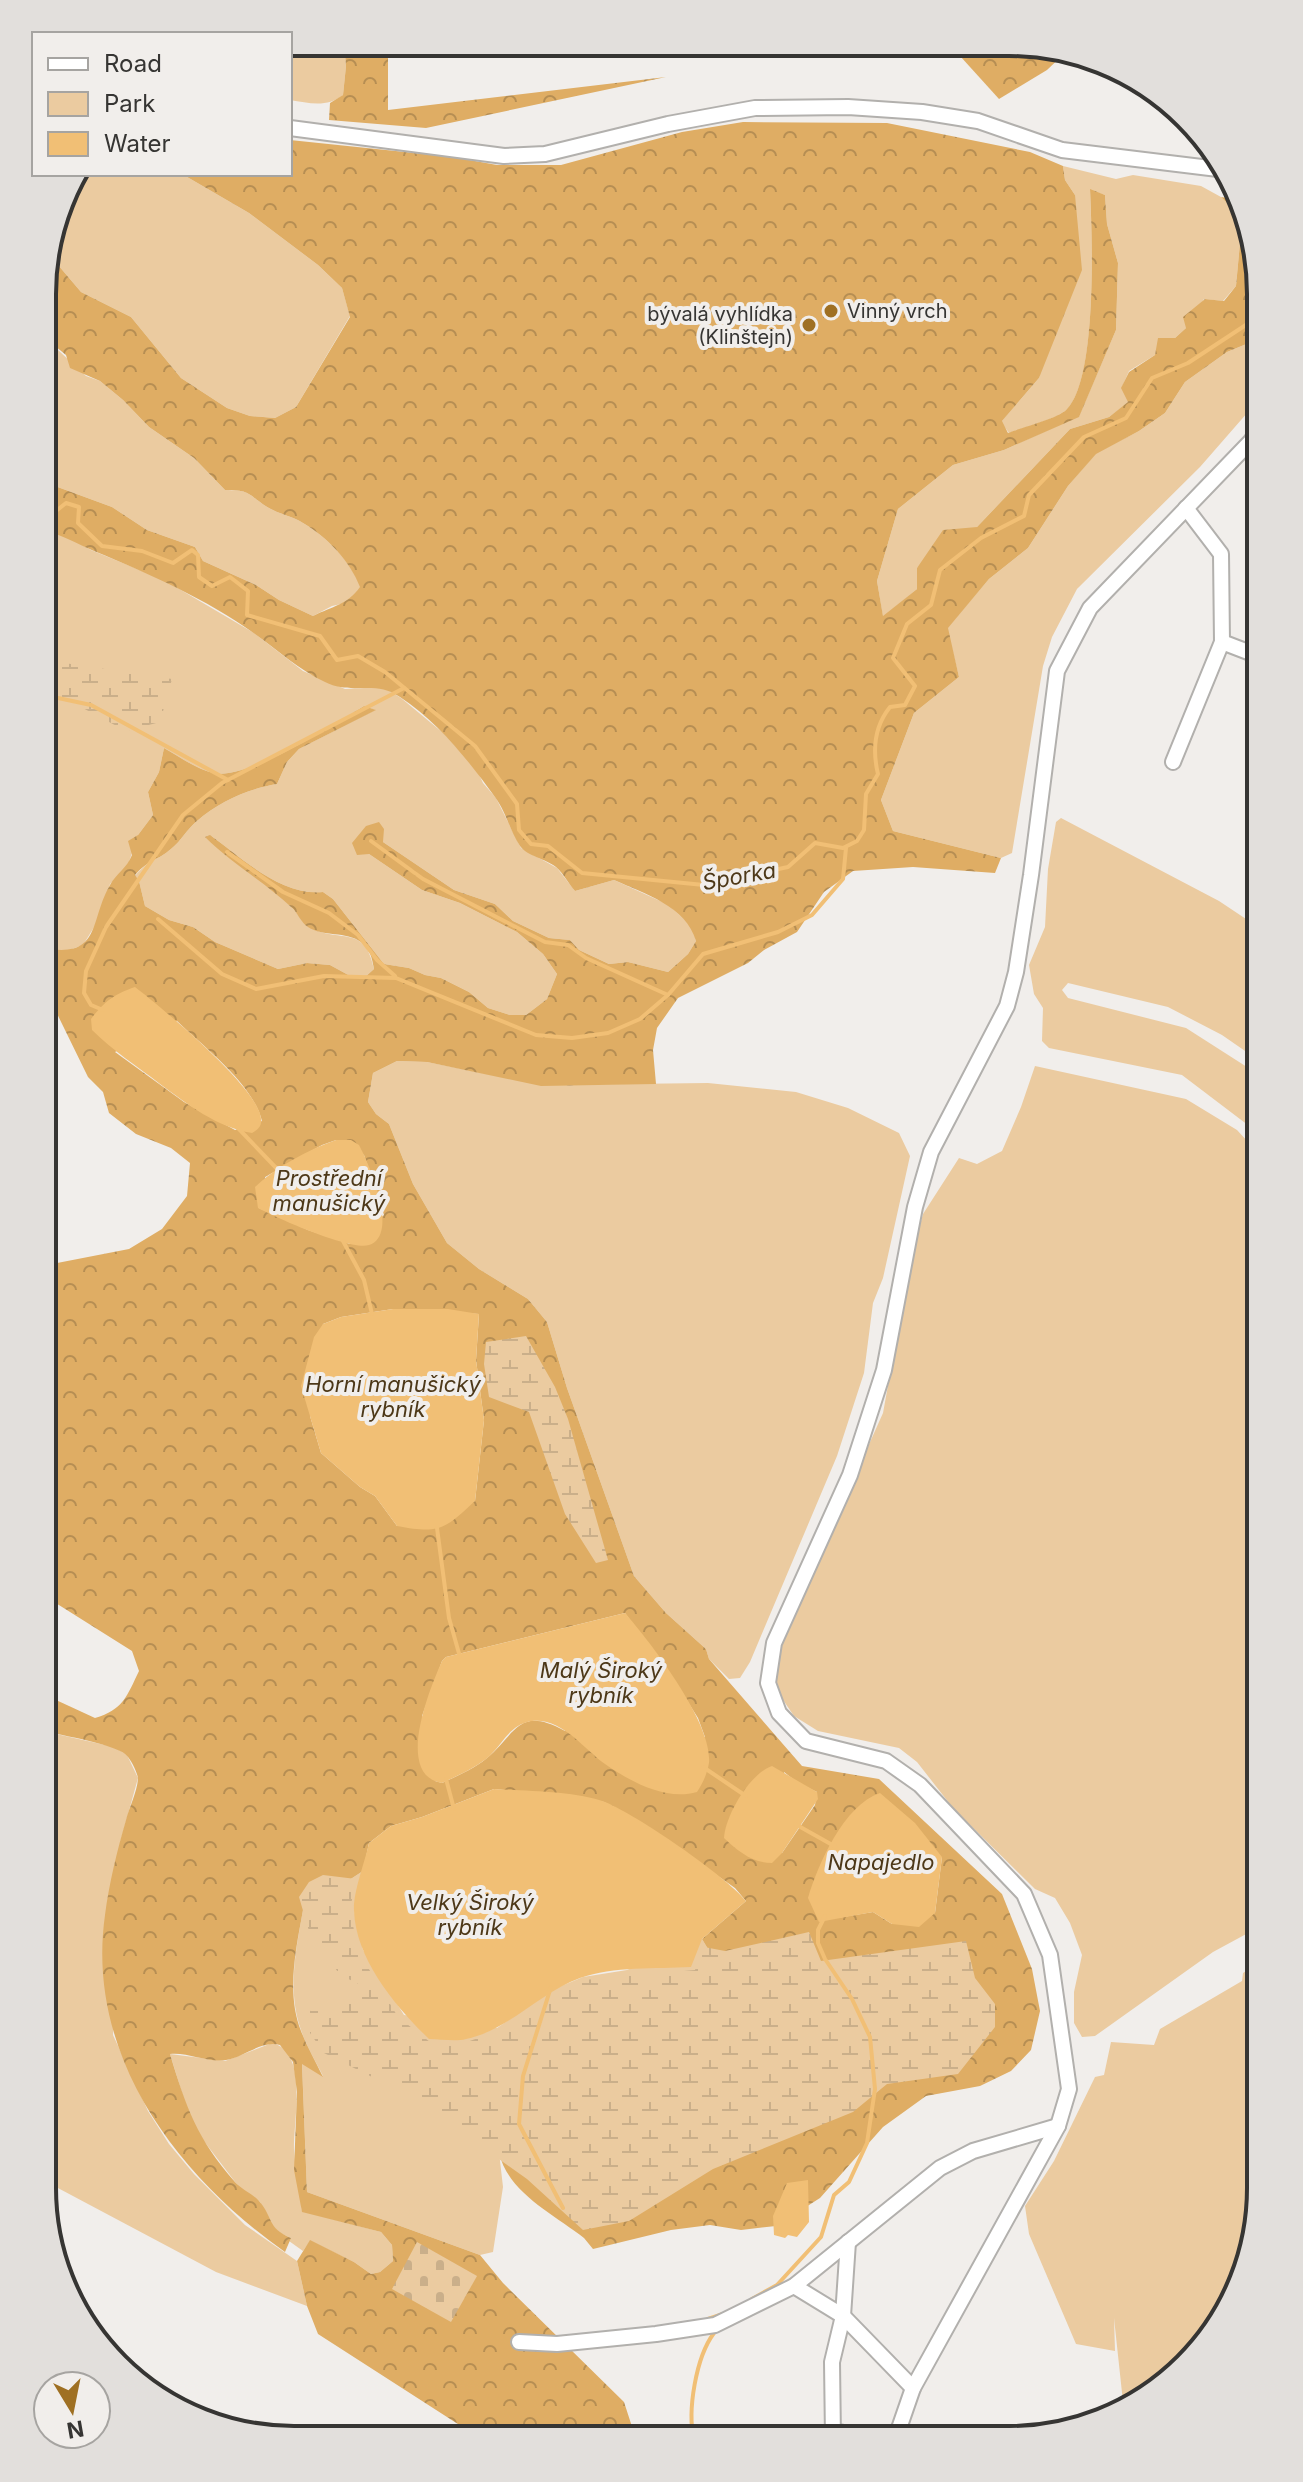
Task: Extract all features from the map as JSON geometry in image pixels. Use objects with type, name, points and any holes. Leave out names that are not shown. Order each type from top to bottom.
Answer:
[{"type":"street","points":[[292,128],[504,156],[560,151],[668,124],[755,108],[848,107],[964,118],[1062,150],[1210,168]]},
{"type":"street","points":[[900,2426],[913,2388],[1058,2126],[1069,2089],[1050,1955],[1024,1894],[920,1785],[886,1761],[806,1741],[779,1713],[768,1683],[774,1643],[850,1475],[884,1370],[915,1207],[931,1152],[1007,1006],[1016,972],[1031,875],[1057,671],[1090,608],[1247,445]]},
{"type":"street","points":[[1173,762],[1222,642],[1221,554],[1186,508]]},
{"type":"street","points":[[1222,642],[1247,652]]},
{"type":"street","points":[[519,2342],[571,2343],[715,2325],[794,2286],[940,2168],[973,2151],[1058,2126]]},
{"type":"street","points":[[833,2426],[832,2362],[843,2316],[848,2242]]},
{"type":"street","points":[[794,2286],[843,2316],[913,2388]]},
{"type":"green space","points":[[292,56],[345,56],[343,95],[331,102],[292,100]]},
{"type":"green space","points":[[345,56],[388,56],[388,110],[666,77],[426,128],[329,120],[330,103],[343,95]]},
{"type":"green space","points":[[960,56],[1009,56],[1056,61],[1047,70],[999,99]]},
{"type":"green space","points":[[743,122],[887,123],[1030,152],[1063,166],[1065,180],[1075,195],[1082,270],[1039,378],[1002,421],[1008,433],[1061,413],[1076,394],[1084,369],[1091,305],[1090,189],[1105,195],[1107,224],[1118,263],[1116,330],[1079,417],[1004,450],[953,465],[898,509],[877,581],[883,616],[917,589],[917,568],[943,530],[977,527],[1070,429],[1109,417],[1128,402],[1121,388],[1129,372],[1155,355],[1158,338],[1175,338],[1186,328],[1183,317],[1205,299],[1224,301],[1236,286],[1240,241],[1247,294],[1247,344],[1227,352],[1185,382],[1165,413],[1096,454],[1068,486],[1028,548],[989,579],[948,628],[959,677],[914,713],[881,800],[893,831],[1001,858],[995,873],[913,867],[853,871],[824,892],[797,932],[764,950],[748,963],[678,998],[657,1028],[653,1050],[656,1084],[541,1086],[427,1062],[397,1061],[373,1073],[368,1102],[376,1114],[389,1124],[413,1184],[447,1243],[479,1269],[528,1299],[547,1322],[567,1388],[634,1576],[666,1613],[706,1649],[709,1659],[802,1766],[879,1779],[1002,1894],[1032,1969],[1040,2011],[1031,2050],[1011,2071],[980,2086],[926,2096],[883,2127],[820,2198],[776,2226],[741,2230],[710,2225],[671,2230],[593,2249],[584,2238],[521,2190],[511,2179],[499,2152],[726,1979],[702,1939],[746,1901],[735,1888],[653,1830],[604,1802],[494,1789],[391,1826],[369,1843],[363,1871],[303,1910],[294,1971],[294,2002],[301,2031],[323,2077],[302,2064],[307,2192],[480,2255],[503,2283],[624,2402],[632,2426],[461,2426],[318,2334],[307,2306],[297,2261],[310,2240],[371,2274],[380,2272],[393,2261],[392,2245],[381,2232],[302,2212],[294,2170],[297,2092],[293,2062],[280,2045],[266,2045],[226,2060],[170,2054],[202,2137],[235,2182],[259,2201],[278,2230],[291,2238],[285,2252],[208,2187],[175,2149],[147,2108],[125,2063],[110,2016],[103,1967],[105,1915],[116,1856],[138,1777],[128,1757],[114,1748],[56,1734],[56,1700],[95,1718],[104,1715],[127,1695],[139,1671],[132,1651],[56,1603],[56,1263],[129,1249],[162,1229],[187,1196],[190,1163],[171,1148],[136,1134],[109,1113],[103,1092],[88,1077],[56,1012],[56,949],[75,948],[91,934],[110,885],[132,855],[128,841],[138,835],[153,815],[148,792],[159,772],[164,748],[201,769],[228,773],[268,760],[364,706],[376,710],[299,749],[287,762],[277,784],[245,793],[215,807],[193,824],[171,849],[140,870],[135,875],[145,906],[169,920],[193,927],[215,942],[278,969],[307,963],[330,965],[352,977],[365,977],[374,969],[364,944],[348,936],[308,927],[282,899],[205,837],[210,835],[277,882],[307,892],[323,892],[333,899],[384,964],[441,978],[469,992],[488,1008],[510,1015],[526,1015],[547,999],[557,974],[543,954],[517,932],[460,903],[422,890],[369,854],[357,855],[352,843],[366,826],[379,822],[384,829],[383,842],[454,890],[495,904],[513,921],[549,938],[570,940],[579,950],[609,964],[628,962],[668,972],[688,954],[696,941],[691,929],[674,910],[651,896],[614,880],[575,891],[556,867],[523,849],[499,803],[474,769],[440,730],[400,697],[381,689],[345,688],[325,682],[197,598],[56,535],[56,486],[112,507],[147,530],[195,547],[203,561],[313,616],[345,601],[360,587],[344,559],[321,535],[245,492],[225,490],[194,458],[149,427],[100,381],[70,368],[66,355],[56,347],[56,294],[58,265],[81,292],[131,317],[181,378],[227,408],[250,416],[275,418],[296,407],[350,317],[342,288],[318,265],[249,213],[185,176],[292,176],[292,140],[453,157],[497,165],[561,165],[682,132]],"holes":[[[177,1021],[238,1080],[249,1093],[262,1121],[235,1130],[184,1102],[115,1052]],[[336,1140],[364,1155],[384,1215],[350,1244],[308,1230],[259,1208],[265,1177]],[[393,1309],[479,1314],[476,1360],[484,1420],[475,1501],[397,1526],[375,1496],[321,1453],[310,1416],[323,1324],[341,1317]],[[625,1613],[686,1699],[705,1737],[565,1731],[537,1721],[527,1722],[512,1732],[477,1766],[442,1783],[435,1781],[422,1716],[446,1657]],[[784,1772],[817,1792],[815,1805],[782,1853]],[[942,1857],[935,1913],[892,1924],[873,1912],[837,1918]]]},
{"type":"green space","points":[[1063,166],[1116,179],[1133,175],[1201,186],[1221,197],[1228,204],[1240,241],[1236,286],[1223,301],[1204,299],[1186,328],[1158,347],[1155,355],[1129,371],[1122,387],[1129,402],[1109,417],[1070,429],[977,527],[917,568],[917,589],[883,617],[877,581],[898,509],[953,465],[1004,450],[1079,416],[1116,330],[1118,263],[1107,224],[1105,195],[1090,190],[1091,306],[1084,370],[1076,394],[1061,413],[1009,433],[1001,422],[1039,378],[1075,195],[1065,180]]},
{"type":"green space","points":[[88,176],[185,176],[249,213],[318,265],[342,288],[350,316],[296,407],[275,418],[250,416],[227,408],[181,378],[131,317],[81,292],[58,265],[74,203]]},
{"type":"green space","points":[[1247,344],[1247,413],[1200,467],[1077,589],[1052,637],[1043,666],[1012,853],[1001,858],[893,831],[881,800],[914,713],[959,677],[947,628],[989,579],[1028,548],[1068,486],[1096,453],[1139,431],[1165,413],[1185,382],[1227,352]]},
{"type":"green space","points":[[56,348],[86,376],[100,381],[123,400],[149,427],[194,458],[225,490],[245,492],[321,535],[344,559],[361,587],[350,602],[332,606],[313,616],[203,561],[195,547],[147,530],[112,507],[56,486]]},
{"type":"green space","points":[[56,534],[164,580],[254,633],[303,671],[345,689],[383,687],[401,698],[442,732],[476,768],[483,783],[496,798],[521,848],[557,868],[575,891],[614,880],[669,905],[693,928],[696,941],[688,954],[668,972],[628,962],[609,964],[579,950],[570,940],[549,938],[513,921],[495,904],[454,890],[383,842],[369,854],[422,890],[460,903],[517,932],[543,954],[557,974],[547,999],[526,1015],[510,1015],[488,1008],[469,992],[441,978],[384,964],[333,899],[323,892],[307,892],[277,882],[210,835],[283,899],[307,926],[320,932],[349,937],[364,945],[374,969],[365,977],[352,977],[330,965],[307,963],[278,969],[215,942],[193,927],[169,920],[145,906],[135,876],[140,870],[171,849],[193,824],[215,807],[245,793],[277,784],[287,762],[299,749],[375,710],[364,706],[268,760],[228,773],[201,769],[164,748],[159,772],[148,792],[153,815],[138,835],[127,868],[110,884],[96,924],[83,945],[64,952],[56,950]]},
{"type":"green space","points":[[56,662],[172,679],[160,722],[126,731],[79,706],[56,701]]},
{"type":"green space","points":[[1061,818],[1219,901],[1247,919],[1247,1052],[1222,1035],[1168,1007],[1068,983],[1062,990],[1068,998],[1186,1028],[1247,1067],[1247,1124],[1182,1075],[1049,1048],[1042,1041],[1043,1008],[1034,994],[1029,965],[1045,927],[1048,869],[1056,822]]},
{"type":"green space","points":[[397,1061],[427,1062],[542,1085],[708,1083],[796,1092],[848,1108],[899,1133],[910,1156],[883,1278],[873,1303],[864,1373],[837,1456],[750,1662],[740,1678],[729,1679],[709,1659],[706,1649],[666,1613],[634,1576],[567,1388],[547,1322],[528,1299],[479,1269],[447,1243],[413,1184],[389,1124],[376,1114],[368,1102],[373,1073]]},
{"type":"green space","points":[[1035,1066],[1186,1099],[1237,1130],[1247,1140],[1246,1934],[1213,1952],[1095,2036],[1082,2037],[1074,2023],[1074,1992],[1082,1955],[1070,1923],[1055,1898],[1035,1889],[953,1808],[917,1762],[899,1748],[818,1731],[794,1716],[779,1694],[775,1677],[780,1644],[883,1413],[911,1259],[923,1214],[959,1158],[977,1164],[1002,1151]]},
{"type":"green space","points":[[526,1336],[555,1387],[568,1419],[608,1560],[596,1563],[565,1514],[529,1412],[489,1397],[484,1364],[486,1342]]},
{"type":"green space","points":[[56,1734],[114,1747],[127,1755],[138,1778],[120,1843],[113,2035],[148,2111],[169,2144],[245,2225],[297,2261],[307,2306],[216,2272],[56,2187]]},
{"type":"green space","points":[[363,1871],[354,1910],[363,1950],[404,2015],[497,2028],[552,1990],[583,1977],[627,1970],[702,1939],[726,1979],[499,2152],[503,2187],[493,2252],[480,2255],[307,2192],[302,2063],[323,2076],[303,2036],[294,2000],[300,1925],[303,1910]]},
{"type":"green space","points":[[323,1875],[356,1879],[350,1910],[358,1951],[398,2017],[430,2042],[467,2042],[503,2029],[584,1980],[695,1970],[704,1947],[725,1951],[809,1932],[821,1961],[966,1941],[975,1978],[995,2004],[995,2027],[958,2074],[887,2084],[853,2112],[713,2169],[629,2221],[583,2230],[527,2179],[410,2096],[324,2053],[310,2033],[310,2011],[358,1998],[363,1992],[361,1985],[340,1975],[309,1931],[299,1897],[309,1882]]},
{"type":"green space","points":[[1246,1971],[1246,2203],[1234,2264],[1222,2293],[1198,2333],[1154,2377],[1122,2397],[1114,2318],[1115,2351],[1076,2344],[1029,2234],[1025,2206],[1054,2161],[1095,2077],[1104,2075],[1111,2042],[1154,2045],[1160,2029],[1242,1981]]},
{"type":"green space","points":[[272,2043],[284,2049],[295,2073],[294,2150],[302,2211],[381,2232],[392,2245],[393,2261],[380,2272],[371,2274],[354,2262],[310,2241],[303,2251],[289,2241],[291,2238],[271,2224],[260,2202],[239,2187],[197,2132],[170,2054],[225,2061]]},
{"type":"green space","points":[[417,2242],[477,2276],[451,2322],[392,2289]]},
{"type":"water","points":[[135,987],[207,1049],[245,1089],[257,1106],[261,1119],[256,1131],[239,1130],[203,1114],[125,1058],[92,1030],[91,1019],[100,1008],[115,996]]},
{"type":"water","name":"Prostřední manušický","points":[[336,1140],[351,1140],[359,1145],[375,1182],[382,1228],[378,1239],[369,1245],[331,1239],[258,1208],[255,1187],[264,1179],[293,1159]]},
{"type":"water","name":"Horní manušický rybník","points":[[393,1309],[448,1309],[479,1314],[476,1360],[484,1420],[475,1501],[448,1524],[432,1529],[397,1526],[375,1496],[321,1453],[301,1386],[314,1337],[323,1324],[341,1317]]},
{"type":"water","name":"Malý Široký rybník","points":[[625,1613],[678,1684],[701,1727],[708,1746],[709,1763],[697,1792],[673,1794],[637,1783],[605,1764],[572,1735],[543,1721],[532,1721],[517,1727],[486,1759],[459,1775],[442,1783],[428,1777],[420,1764],[420,1729],[430,1690],[446,1657]]},
{"type":"water","points":[[772,1766],[817,1792],[818,1799],[772,1863],[752,1859],[724,1838],[729,1818],[740,1796],[755,1777]]},
{"type":"water","name":"Velký Široký rybník","points":[[494,1789],[565,1794],[605,1802],[638,1819],[680,1847],[720,1876],[746,1901],[702,1939],[691,1967],[593,1974],[565,1985],[482,2034],[457,2040],[429,2039],[391,1997],[370,1965],[356,1929],[355,1895],[369,1843],[391,1826]]},
{"type":"water","name":"Napajedlo","points":[[880,1793],[915,1823],[942,1857],[935,1913],[919,1927],[892,1924],[873,1912],[819,1922],[808,1898],[818,1869],[844,1823],[867,1800]]},
{"type":"water","points":[[808,2180],[809,2222],[797,2237],[774,2235],[773,2216],[787,2183]]},
{"type":"waterway","name":"Šporka","points":[[56,511],[66,503],[79,507],[78,523],[102,546],[142,551],[173,563],[192,550],[198,555],[199,577],[212,586],[230,577],[248,591],[247,615],[320,636],[337,660],[358,656],[385,672],[475,746],[517,804],[519,830],[531,844],[548,846],[582,873],[704,885],[788,867],[815,843],[843,848],[857,841],[864,830],[866,794],[878,774],[875,756],[878,730],[890,707],[905,705],[915,686],[893,658],[907,624],[931,605],[940,570],[981,538],[1024,516],[1029,495],[1084,437],[1126,418],[1152,378],[1188,363],[1247,324]]},
{"type":"waterway","points":[[103,1010],[91,1005],[84,993],[86,971],[106,927],[183,815],[222,783],[404,688]]},
{"type":"waterway","points":[[56,698],[91,705],[228,780]]},
{"type":"waterway","points":[[371,841],[423,879],[545,942],[568,945],[586,958],[668,995]]},
{"type":"waterway","points":[[158,919],[222,974],[256,989],[324,976],[396,978],[536,1035],[572,1038],[608,1033],[640,1019],[668,995],[703,954],[778,932],[812,915],[843,879],[846,848]]},
{"type":"waterway","points":[[227,852],[283,892],[329,913],[358,935],[377,960],[395,976]]},
{"type":"waterway","points":[[237,1127],[281,1173]]},
{"type":"waterway","points":[[343,1241],[364,1280],[372,1314]]},
{"type":"waterway","points":[[437,1528],[449,1618],[460,1657]]},
{"type":"waterway","points":[[703,1767],[746,1796]]},
{"type":"waterway","points":[[446,1779],[454,1809]]},
{"type":"waterway","points":[[795,1824],[836,1847]]},
{"type":"waterway","points":[[752,2299],[777,2285],[821,2237],[834,2195],[849,2182],[867,2143],[875,2089],[870,2037],[852,1999],[818,1943],[818,1930],[825,1916]]},
{"type":"waterway","points":[[551,1987],[523,2076],[519,2124],[563,2208]]},
{"type":"waterway","points":[[709,2322],[708,2319],[723,2314]]},
{"type":"waterway","points":[[692,2426],[698,2370],[713,2330]]},
{"type":"place","name":"Vinný vrch","points":[[831,311]]},
{"type":"place","name":"bývalá vyhlídka (Klinštejn)","points":[[809,325]]}]
